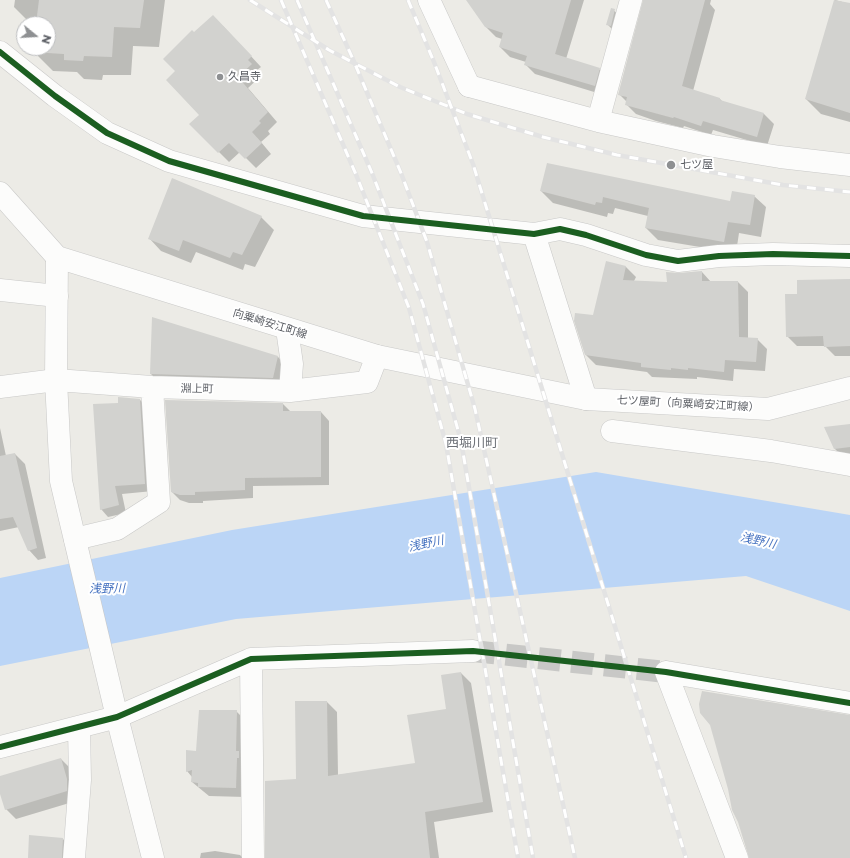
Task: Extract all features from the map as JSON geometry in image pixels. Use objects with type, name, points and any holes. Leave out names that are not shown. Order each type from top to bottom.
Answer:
[{"type":"street","points":[[429,0],[468,86],[598,121],[720,147],[780,157],[850,165]]},
{"type":"street","points":[[598,121],[631,0]]},
{"type":"street","points":[[0,52],[55,96],[107,133],[169,161],[363,216],[534,234],[560,229],[586,235],[646,255],[678,261],[742,255],[850,256]]},
{"type":"street","points":[[0,193],[57,258],[56,380],[61,481],[117,717],[153,858]]},
{"type":"street","points":[[534,234],[579,397]]},
{"type":"street","name":"向粟崎安江町線","points":[[57,258],[377,356],[579,397]]},
{"type":"street","points":[[0,290],[57,296]]},
{"type":"street","points":[[287,329],[292,364],[290,391]]},
{"type":"street","name":"淵上町","points":[[0,387],[56,380],[152,388],[290,391],[367,382],[377,356]]},
{"type":"street","points":[[75,539],[116,529],[160,502],[152,388]]},
{"type":"street","name":"七ツ屋町（向粟崎安江町線）","points":[[579,397],[768,409],[850,388]]},
{"type":"street","points":[[612,431],[771,451],[850,465]]},
{"type":"street","points":[[0,747],[117,717],[251,658],[473,651]]},
{"type":"street","points":[[251,658],[253,858]]},
{"type":"street","points":[[737,858],[666,672],[850,703]]},
{"type":"street","points":[[74,858],[80,780],[79,727]]},
{"type":"water","name":"浅野川","points":[[596,472],[850,515],[850,611],[746,576],[236,619],[0,666],[0,578],[232,530]]},
{"type":"building","points":[[39,0],[144,0],[140,28],[114,27],[112,57],[84,56],[83,61],[64,60],[64,54],[56,54],[56,16],[37,16]]},
{"type":"building","points":[[466,0],[571,0],[555,54],[600,68],[595,86],[524,65],[527,56],[499,47],[503,33],[485,27]]},
{"type":"building","points":[[643,0],[705,0],[682,86],[720,98],[720,100],[764,113],[757,137],[703,121],[701,126],[674,117],[673,118],[625,105],[627,97],[618,95]]},
{"type":"building","points":[[834,0],[850,3],[850,113],[805,99]]},
{"type":"building","points":[[611,8],[615,9],[611,26],[606,25]]},
{"type":"building","points":[[213,15],[252,56],[248,60],[252,64],[238,77],[268,112],[259,121],[261,123],[252,132],[262,143],[245,159],[229,143],[218,153],[189,124],[199,115],[166,80],[175,71],[163,59],[192,30],[194,32]]},
{"type":"building","points":[[547,163],[730,201],[732,191],[755,195],[750,225],[728,222],[724,242],[645,228],[649,208],[603,197],[602,203],[596,202],[595,205],[540,191]]},
{"type":"building","points":[[172,178],[262,216],[242,255],[233,252],[230,258],[183,240],[179,251],[148,239]]},
{"type":"building","points":[[606,261],[626,266],[623,280],[667,282],[666,272],[679,273],[702,271],[702,281],[738,281],[739,337],[758,338],[756,362],[725,360],[724,372],[688,368],[688,370],[671,368],[671,370],[641,367],[641,363],[585,355],[574,321],[575,313],[593,315]]},
{"type":"building","points":[[850,279],[850,346],[824,347],[823,336],[786,337],[785,294],[797,294],[797,280]]},
{"type":"building","points":[[152,317],[278,356],[273,378],[150,374]]},
{"type":"building","points":[[118,397],[140,399],[145,484],[115,486],[119,505],[100,510],[93,404],[118,403]]},
{"type":"building","points":[[165,400],[283,403],[283,411],[321,411],[321,477],[245,478],[245,490],[195,492],[195,495],[180,495],[171,492]]},
{"type":"building","points":[[850,424],[850,447],[834,449],[824,427]]},
{"type":"building","points":[[15,453],[37,548],[28,551],[13,517],[0,519],[0,456]]},
{"type":"building","points":[[461,672],[483,802],[425,812],[430,858],[265,858],[265,781],[296,779],[295,701],[327,701],[328,776],[415,763],[407,715],[446,709],[441,675]]},
{"type":"building","points":[[702,691],[850,715],[850,858],[749,858],[738,822],[732,810],[728,789],[710,725],[700,713],[699,704]]},
{"type":"building","points":[[199,710],[237,710],[236,751],[239,751],[239,758],[237,758],[236,788],[198,787],[198,783],[191,782],[192,770],[186,772],[186,750],[196,751]]},
{"type":"building","points":[[61,758],[67,779],[67,791],[5,810],[0,794],[0,776]]},
{"type":"building","points":[[29,835],[63,838],[62,858],[28,858]]},
{"type":"tunnel","points":[[473,651],[666,672]]},
{"type":"railway","points":[[250,0],[329,50],[400,87],[467,114],[543,137],[617,155],[783,185],[850,192]]},
{"type":"railway","points":[[281,0],[357,177],[409,308],[446,444],[518,858]]},
{"type":"railway","points":[[297,0],[372,173],[423,304],[461,441],[533,858]]},
{"type":"railway","points":[[326,0],[401,173],[427,242],[475,409],[575,858]]},
{"type":"railway","points":[[408,0],[434,62],[473,164],[686,858]]},
{"type":"cycle path","points":[[0,52],[55,96],[107,133],[169,161],[363,216],[534,234],[560,229],[586,235],[646,255],[678,261],[719,256],[773,254],[850,256]]},
{"type":"cycle path","points":[[0,747],[117,717],[251,659],[473,651],[666,672],[850,703]]},
{"type":"place","name":"久昌寺","points":[[220,77]]},
{"type":"place","name":"七ツ屋","points":[[671,165]]},
{"type":"district","name":"西堀川町","points":[[472,443]]}]
